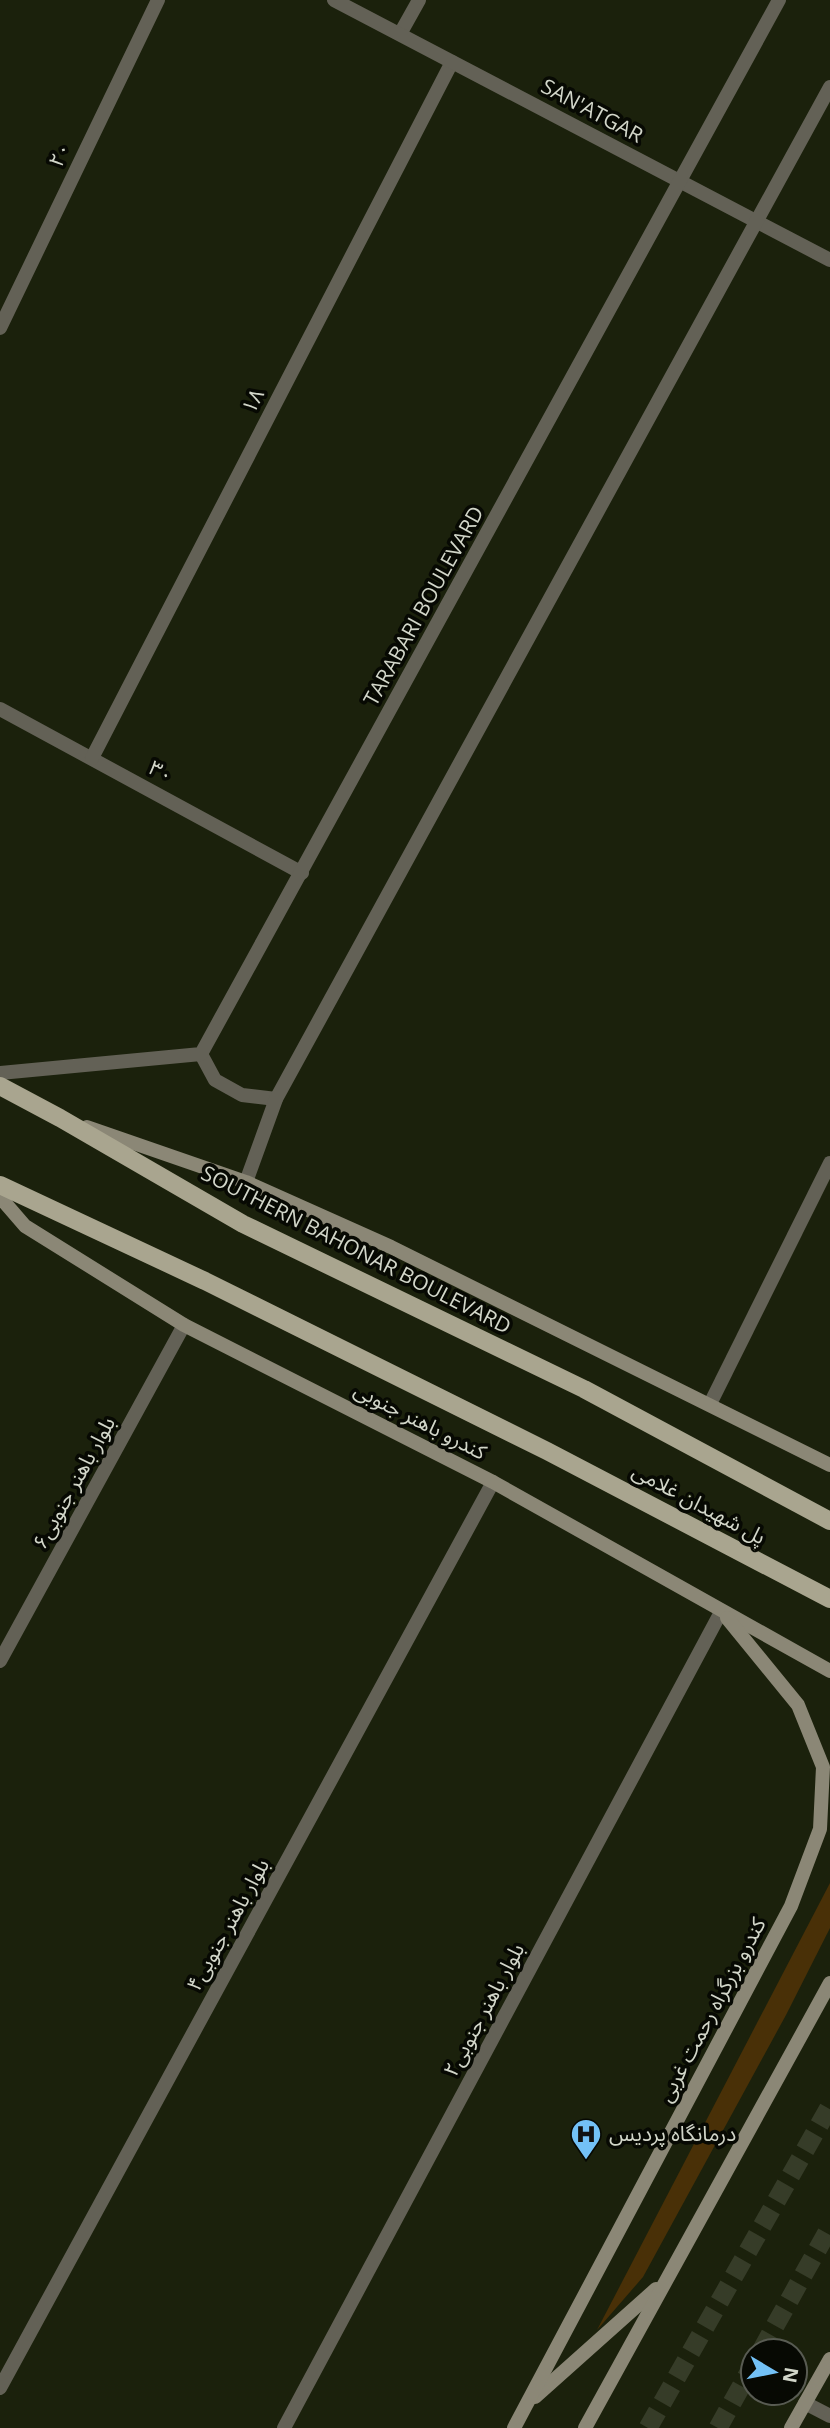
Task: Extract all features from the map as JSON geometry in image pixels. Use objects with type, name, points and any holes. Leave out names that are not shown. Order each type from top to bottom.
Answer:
[{"type":"main road","name":"SOUTHERN BAHONAR BOULEVARD","points":[[0,1086],[243,1224],[584,1389],[830,1521]]},
{"type":"main road","points":[[60,1118],[246,1182],[391,1247],[830,1465]]},
{"type":"main road","name":"پل شهیدان غلامی","points":[[0,1185],[205,1281],[547,1451],[830,1599]]},
{"type":"main road","name":"کندرو باهنر جنوبی","points":[[0,1197],[25,1226],[184,1325],[494,1482],[830,1671]]},
{"type":"main road","name":"کندرو بزرگراه رحمت غربی","points":[[514,2428],[791,1906],[820,1829],[823,1767],[798,1705],[721,1612]]},
{"type":"main road","points":[[585,2428],[830,1983]]},
{"type":"main road","points":[[526,2405],[664,2281]]},
{"type":"main road","points":[[809,2396],[830,2359]]},
{"type":"main road","points":[[791,2428],[803,2407]]},
{"type":"street","name":"۲۰","points":[[0,328],[158,0]]},
{"type":"street","name":"SAN'ATGAR","points":[[334,0],[830,260]]},
{"type":"street","points":[[400,34],[419,0]]},
{"type":"street","name":"TARABARI BOULEVARD","points":[[201,1054],[779,0]]},
{"type":"street","name":"۱۸","points":[[92,758],[452,62]]},
{"type":"street","points":[[246,1182],[276,1099],[830,87]]},
{"type":"street","name":"۳۰","points":[[0,709],[302,873]]},
{"type":"street","points":[[0,1073],[201,1054],[215,1080],[242,1096],[276,1099]]},
{"type":"street","points":[[710,1404],[830,1163]]},
{"type":"street","name":"بلوار باهنر جنوبی۶","points":[[0,1661],[184,1325]]},
{"type":"street","name":"بلوار باهنر جنوبی۴","points":[[0,2388],[494,1482]]},
{"type":"street","name":"بلوار باهنر جنوبی۲","points":[[284,2428],[721,1612]]},
{"type":"street","points":[[809,2405],[830,2416]]},
{"type":"shaded area","points":[[830,1883],[830,1928],[786,2015],[643,2277],[597,2330]]},
{"type":"tunnel","points":[[648,2428],[830,2106]]},
{"type":"tunnel","points":[[769,2337],[830,2227]]},
{"type":"tunnel","points":[[718,2428],[739,2390]]},
{"type":"place","name":"درمانگاه پردیس","points":[[586,2161]]}]
